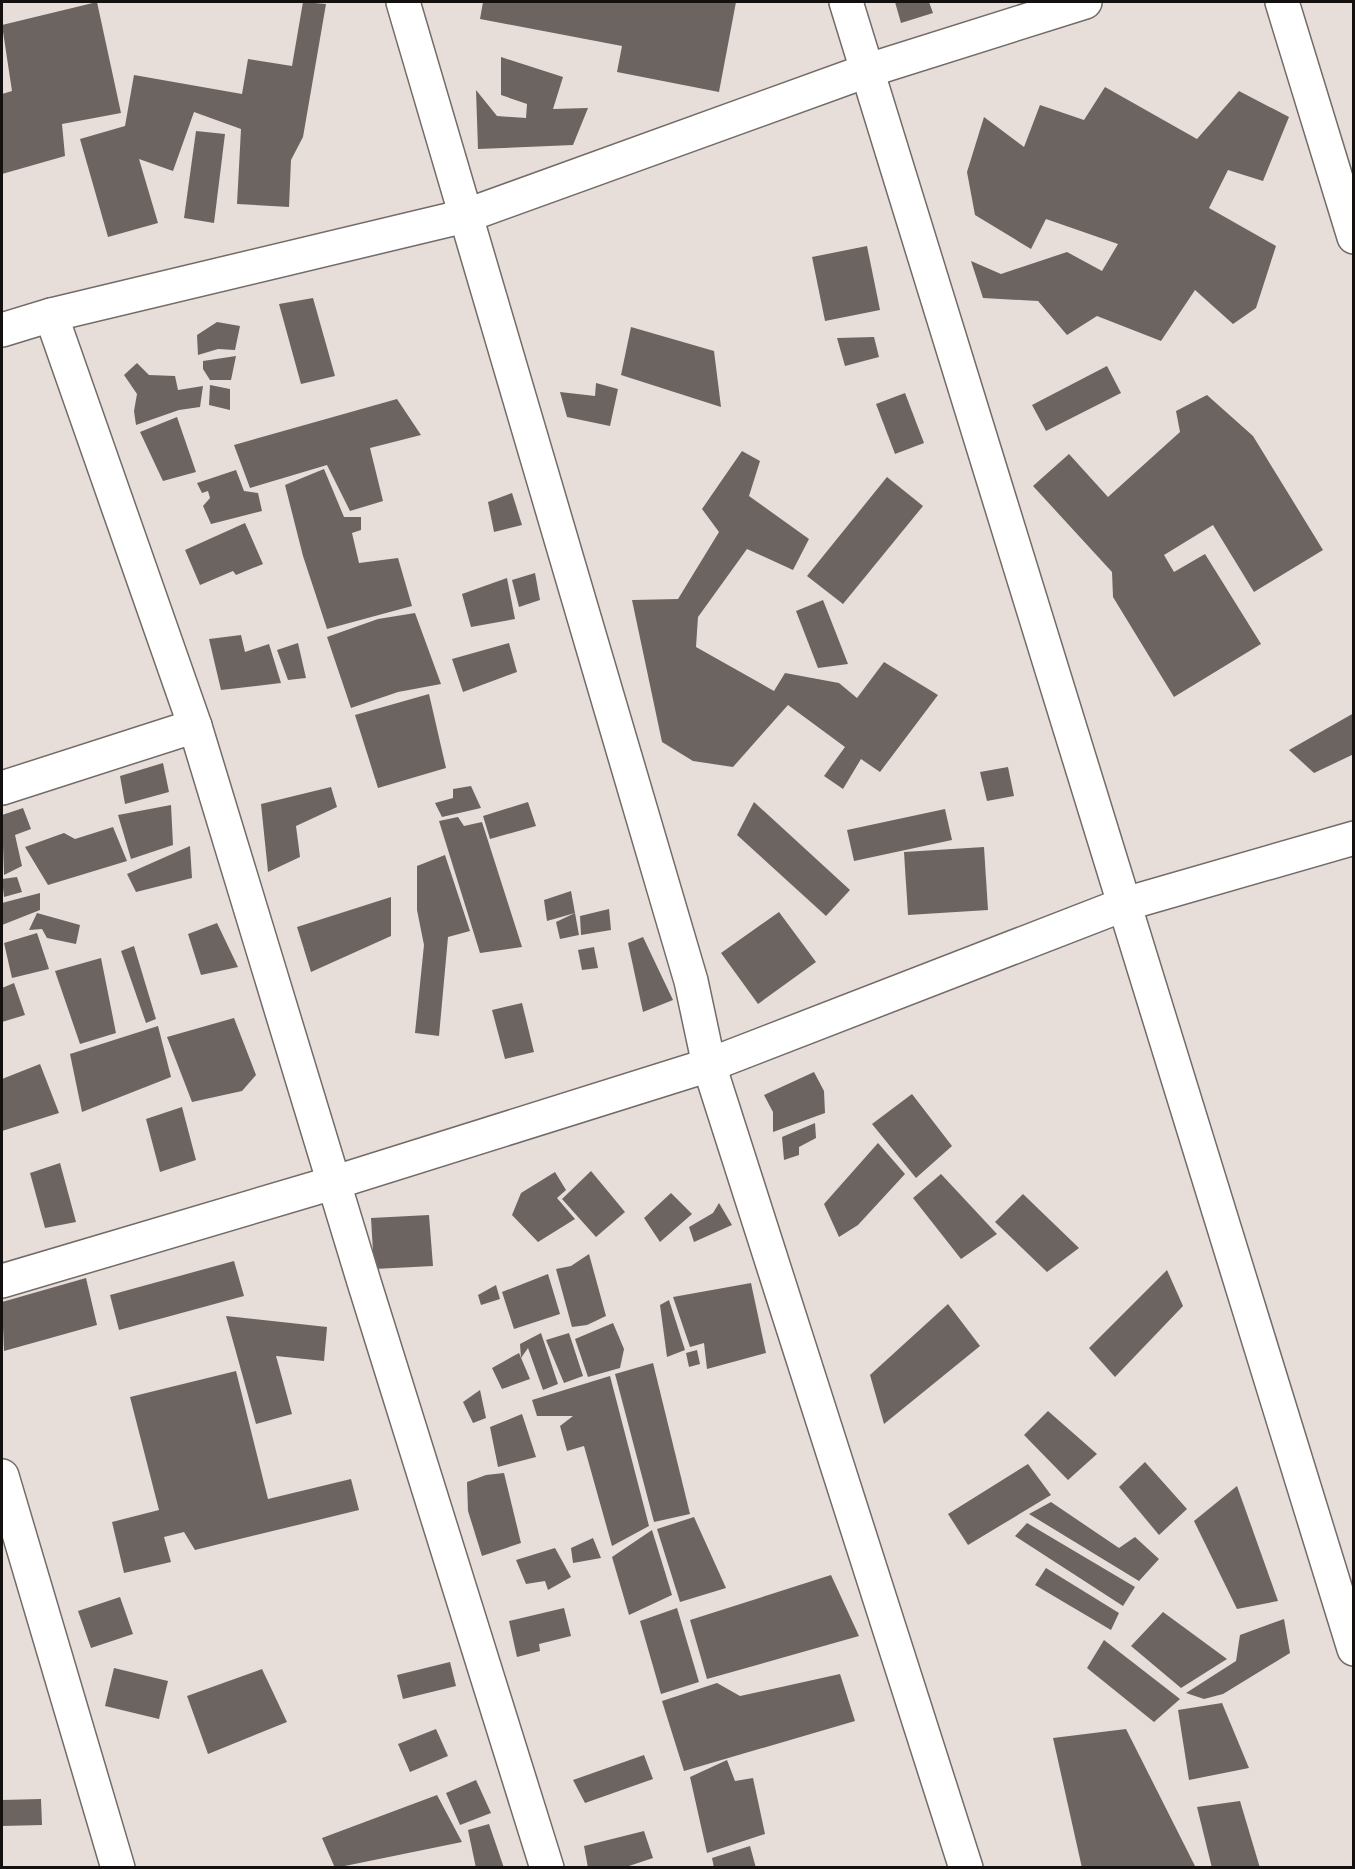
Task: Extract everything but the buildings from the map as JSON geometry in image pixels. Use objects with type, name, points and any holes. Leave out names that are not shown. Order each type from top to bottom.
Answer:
[{"type":"street","points":[[403,2],[691,981],[709,1065],[966,1868]]},
{"type":"street","points":[[846,2],[1353,1649]]},
{"type":"street","points":[[2,330],[51,315],[465,216],[866,70],[1085,2]]},
{"type":"street","points":[[1282,2],[1353,237]]},
{"type":"street","points":[[51,315],[195,726],[547,1868]]},
{"type":"street","points":[[2,788],[195,726]]},
{"type":"street","points":[[2,1281],[336,1182],[709,1065],[1125,904],[1353,838]]},
{"type":"street","points":[[2,1476],[118,1868]]}]
